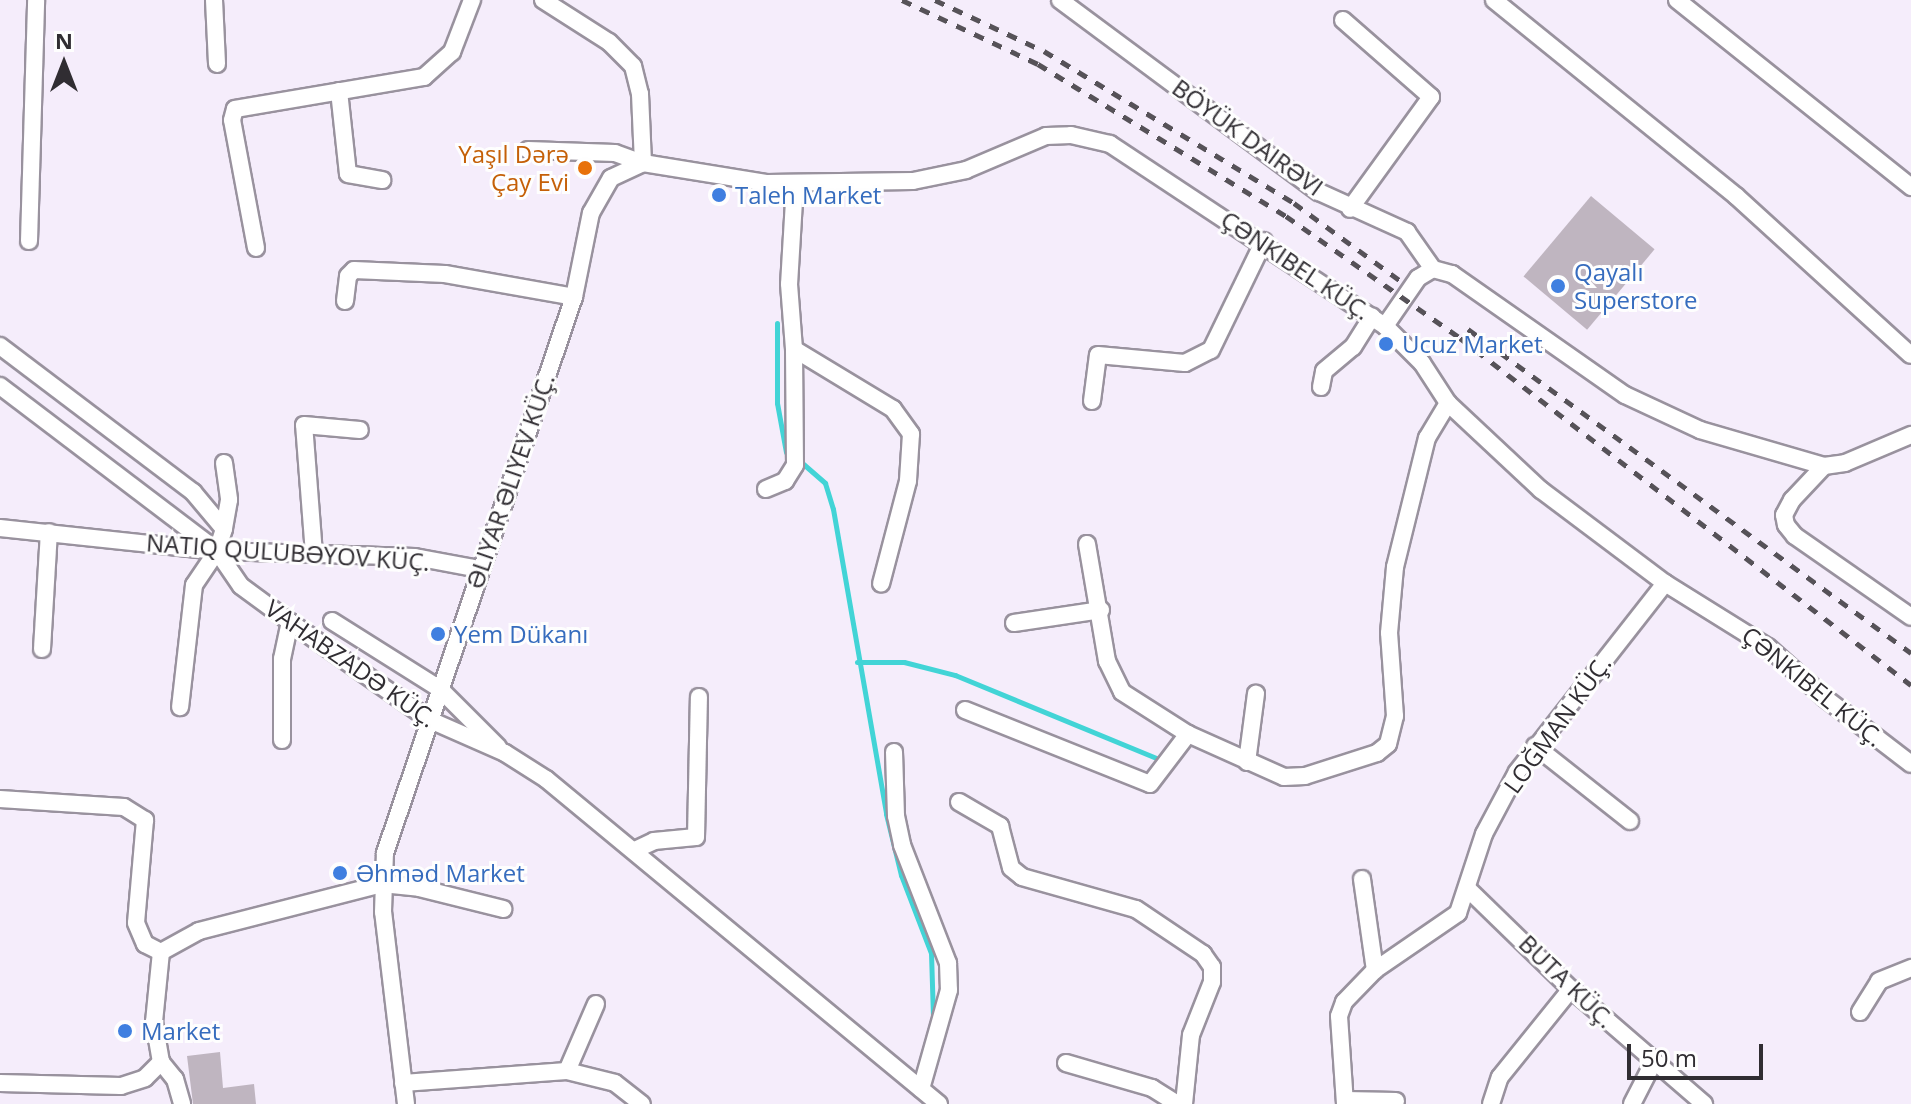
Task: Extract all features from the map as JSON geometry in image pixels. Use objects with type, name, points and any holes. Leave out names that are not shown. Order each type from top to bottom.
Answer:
[{"type":"street","points":[[29,241],[36,0]]},
{"type":"street","points":[[214,0],[217,64]]},
{"type":"street","points":[[256,248],[232,120],[235,109],[424,77],[440,67],[452,52],[472,0]]},
{"type":"street","points":[[543,0],[609,42],[633,66],[640,94],[643,163]]},
{"type":"street","name":"BÖYÜK DAIRƏVI","points":[[1060,0],[1350,209],[1407,232],[1433,269]]},
{"type":"street","points":[[1494,0],[1736,196],[1911,355]]},
{"type":"street","points":[[1677,0],[1911,187]]},
{"type":"street","points":[[1343,20],[1431,97],[1350,209]]},
{"type":"street","points":[[339,91],[348,174],[382,180]]},
{"type":"street","name":"ÇƏNKIBEL KÜÇ.","points":[[528,150],[615,153],[643,163],[795,184],[934,178],[966,170],[1035,140],[1071,135],[1110,144],[1264,241],[1378,321],[1414,353],[1448,403],[1541,490],[1665,583],[1756,638],[1911,764]]},
{"type":"street","name":"ƏLIYAR ƏLIYEV KÜÇ.","points":[[406,1104],[382,884],[385,853],[574,297],[599,192],[623,169],[643,163]]},
{"type":"street","points":[[766,489],[785,481],[795,465],[794,349],[789,284],[795,184]]},
{"type":"street","points":[[1092,401],[1098,355],[1185,363],[1211,350],[1264,241]]},
{"type":"street","points":[[1321,387],[1324,371],[1353,347],[1418,278],[1433,269],[1452,274],[1583,368],[1659,413],[1824,466]]},
{"type":"street","points":[[345,301],[348,276],[354,270],[445,274],[574,297]]},
{"type":"street","points":[[0,346],[193,492],[224,529]]},
{"type":"street","points":[[794,349],[893,409],[911,434],[908,481],[881,584]]},
{"type":"street","name":"VAHABZADƏ KÜÇ.","points":[[0,386],[217,551],[241,586],[290,622],[430,720],[505,753],[635,850],[939,1104]]},
{"type":"street","points":[[1087,544],[1113,680],[1122,692],[1188,734],[1284,777],[1305,776],[1377,753],[1388,744],[1395,716],[1389,633],[1395,567],[1427,438],[1448,403]]},
{"type":"street","points":[[314,554],[304,425],[360,430]]},
{"type":"street","points":[[1911,435],[1824,466],[1792,500],[1784,515],[1786,525],[1795,536],[1911,617]]},
{"type":"street","points":[[180,707],[194,585],[217,551],[224,529],[229,500],[224,463]]},
{"type":"street","name":"NATIQ QULUBƏYOV KÜÇ.","points":[[0,528],[217,551],[415,557],[480,569]]},
{"type":"street","points":[[42,649],[49,532]]},
{"type":"street","name":"LOĞMAN KÜÇ.","points":[[1345,1102],[1339,1016],[1355,986],[1445,926],[1458,913],[1484,834],[1535,746],[1665,583]]},
{"type":"street","points":[[1014,623],[1101,610]]},
{"type":"street","points":[[332,621],[440,689],[505,753]]},
{"type":"street","points":[[282,740],[282,659],[290,622]]},
{"type":"street","points":[[1247,762],[1256,694]]},
{"type":"street","points":[[635,850],[654,841],[696,837],[699,697]]},
{"type":"street","points":[[965,710],[1150,784],[1188,734]]},
{"type":"street","points":[[1535,746],[1630,821]]},
{"type":"street","points":[[894,752],[896,816],[902,845],[948,963],[949,990],[921,1089]]},
{"type":"street","points":[[0,799],[137,812],[146,828],[136,923],[145,944],[161,952]]},
{"type":"street","points":[[959,802],[1000,826],[1011,868],[1022,877],[1136,909],[1203,954],[1212,967],[1212,982],[1191,1035],[1184,1104]]},
{"type":"street","points":[[1362,879],[1375,970]]},
{"type":"street","points":[[161,952],[199,931],[382,884],[419,888],[503,909]]},
{"type":"street","name":"BUTA KÜÇ.","points":[[1468,889],[1571,989],[1704,1104]]},
{"type":"street","points":[[161,952],[154,1033],[161,1062],[175,1079],[182,1104]]},
{"type":"street","points":[[1860,1012],[1879,981],[1911,968]]},
{"type":"street","points":[[1491,1104],[1500,1077],[1571,989]]},
{"type":"street","points":[[567,1071],[596,1004]]},
{"type":"street","points":[[1632,1104],[1654,1061]]},
{"type":"street","points":[[0,1083],[121,1086],[145,1078],[161,1062]]},
{"type":"street","points":[[1066,1063],[1152,1088],[1178,1104]]},
{"type":"street","points":[[403,1083],[567,1071],[615,1083],[642,1104]]},
{"type":"street","points":[[1345,1102],[1396,1101]]},
{"type":"building","points":[[1591,196],[1655,249],[1587,330],[1524,276]]},
{"type":"building","points":[[220,1052],[223,1088],[254,1084],[256,1104],[193,1104],[187,1056]]},
{"type":"waterway","points":[[777,323],[777,403],[786,452]]},
{"type":"waterway","points":[[801,462],[825,483],[833,509],[886,814],[901,875],[931,953],[933,1015]]},
{"type":"waterway","points":[[857,662],[904,662],[955,675],[1156,758]]},
{"type":"railway","points":[[902,0],[1038,64],[1286,216],[1460,338],[1911,685]]},
{"type":"railway","points":[[935,0],[1044,51],[1294,203],[1406,285]]},
{"type":"railway","points":[[1468,329],[1911,653]]},
{"type":"place","name":"Yaşıl Dərə Çay Evi","points":[[585,168]]},
{"type":"place","name":"Taleh Market","points":[[719,195]]},
{"type":"place","name":"Qayalı Superstore","points":[[1558,286]]},
{"type":"place","name":"Ucuz Market","points":[[1386,344]]},
{"type":"place","name":"Yem Dükanı","points":[[438,634]]},
{"type":"place","name":"Əhməd Market","points":[[340,873]]},
{"type":"place","name":"Market","points":[[125,1031]]}]
